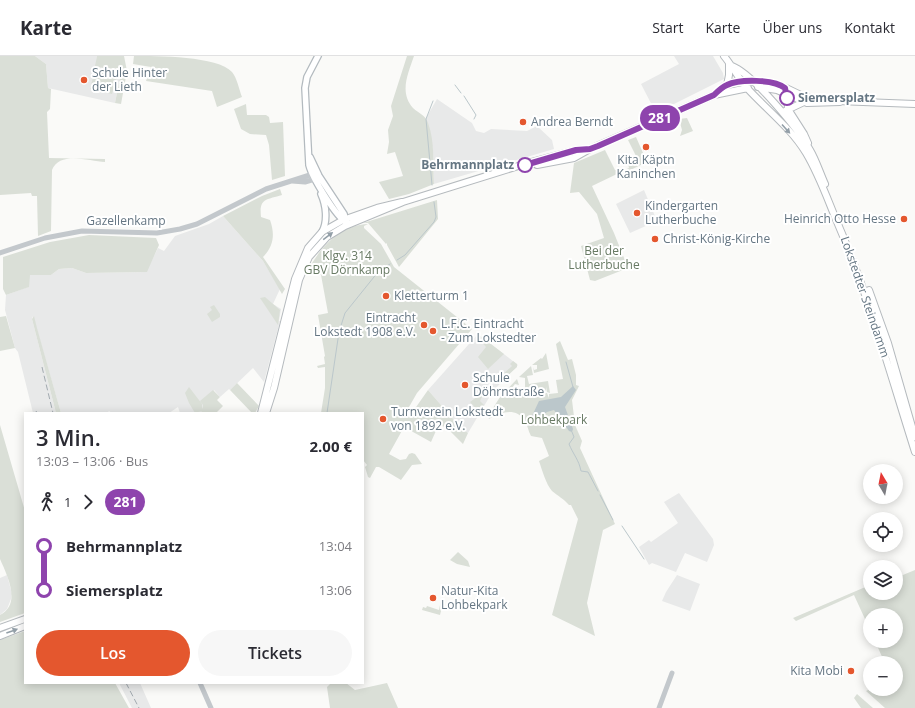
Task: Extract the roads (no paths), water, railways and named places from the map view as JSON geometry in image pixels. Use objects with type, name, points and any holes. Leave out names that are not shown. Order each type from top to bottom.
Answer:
[{"type":"main road","points":[[318,56],[307,77],[305,88],[309,164],[346,222]]},
{"type":"main road","points":[[729,61],[734,73],[746,83],[769,110],[781,111],[805,102],[915,104]]},
{"type":"main road","points":[[727,85],[730,75],[729,61]]},
{"type":"main road","points":[[714,95],[727,93],[746,83],[772,89],[805,102]]},
{"type":"main road","points":[[322,232],[346,222],[396,207],[403,202],[521,167],[568,156],[590,149],[714,95],[727,85],[771,83],[783,86],[805,97],[840,102]]},
{"type":"main road","points":[[783,86],[787,95],[788,109],[804,134],[809,148]]},
{"type":"main road","points":[[758,87],[781,111],[809,148]]},
{"type":"main road","name":"Lokstedter Steindamm","points":[[769,110],[802,147],[826,195],[851,254],[870,307],[915,452]]},
{"type":"main road","name":"Lokstedter Steindamm","points":[[809,148],[851,245],[872,299],[888,343],[915,437]]},
{"type":"main road","points":[[261,412],[297,272],[308,248],[322,232],[325,225],[325,210],[320,188],[315,175]]},
{"type":"main road","points":[[320,188],[346,222]]},
{"type":"main road","points":[[266,412],[304,267],[320,243],[346,222]]},
{"type":"main road","points":[[0,628],[24,619]]},
{"type":"main road","points":[[0,636],[24,626]]},
{"type":"street","name":"Gazellenkamp","points":[[0,253],[45,238],[82,231],[153,233],[180,229],[197,224],[266,189],[292,181],[305,182],[315,175]]},
{"type":"street","points":[[659,708],[672,673]]},
{"type":"street","points":[[200,684],[211,708]]},
{"type":"waterway","points":[[455,85],[461,93]]},
{"type":"waterway","points":[[464,96],[476,115],[474,119]]},
{"type":"waterway","points":[[432,185],[426,119],[433,101]]},
{"type":"waterway","points":[[397,260],[405,255],[434,222],[436,217],[434,202]]},
{"type":"waterway","points":[[327,412],[339,332],[345,313],[378,272],[390,264]]},
{"type":"waterway","points":[[566,362],[573,387]]},
{"type":"waterway","points":[[572,432],[574,437],[569,444],[581,471],[588,472],[598,491]]},
{"type":"waterway","points":[[600,495],[613,520]]},
{"type":"waterway","points":[[622,526],[644,559]]},
{"type":"railway","points":[[42,367],[53,412]]},
{"type":"railway","points":[[127,684],[139,708]]},
{"type":"place","name":"Schule Hinter der Lieth","points":[[84,80]]},
{"type":"place","name":"Siemersplatz","points":[[787,98]]},
{"type":"place","name":"Andrea Berndt","points":[[523,122]]},
{"type":"place","name":"Kita Käptn Kaninchen","points":[[646,147]]},
{"type":"place","name":"Behrmannplatz","points":[[525,165]]},
{"type":"place","name":"Kindergarten Lutherbuche","points":[[637,213]]},
{"type":"place","name":"Heinrich Otto Hesse","points":[[904,219]]},
{"type":"place","name":"Christ-König-Kirche","points":[[655,239]]},
{"type":"place","name":"Kletterturm 1","points":[[386,296]]},
{"type":"place","name":"Eintracht Lokstedt 1908 e.V.","points":[[424,325]]},
{"type":"place","name":"L.F.C. Eintracht - Zum Lokstedter","points":[[433,331]]},
{"type":"place","name":"Schule Döhrnstraße","points":[[465,385]]},
{"type":"place","name":"Turnverein Lokstedt von 1892 e.V.","points":[[383,419]]},
{"type":"place","name":"Natur-Kita Lohbekpark","points":[[433,598]]},
{"type":"place","name":"Kita Mobi","points":[[851,671]]},
{"type":"park label","name":"Bei der Lutherbuche","points":[[604,258]]},
{"type":"park label","name":"Klgv. 314 GBV Dörnkamp","points":[[347,263]]},
{"type":"park label","name":"Lohbekpark","points":[[554,420]]}]
